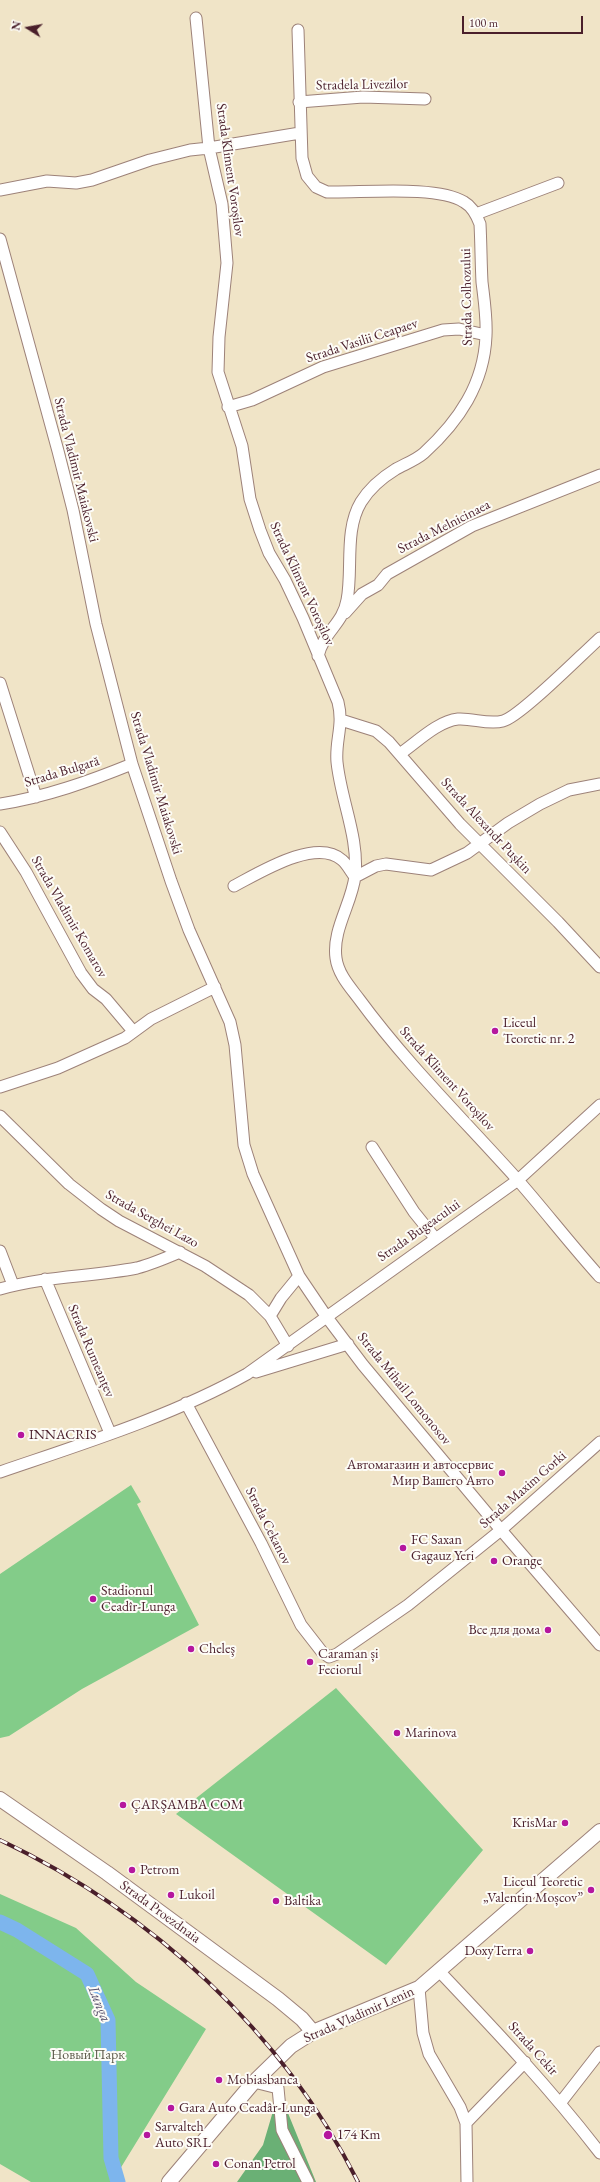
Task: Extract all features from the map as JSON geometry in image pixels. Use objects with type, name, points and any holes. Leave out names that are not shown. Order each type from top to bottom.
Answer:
[{"type":"main road","name":"Strada Proezdnaia","points":[[0,1799],[107,1873],[278,1999],[302,2019],[313,2032]]},
{"type":"main road","name":"Strada Vladimir Lenin","points":[[169,2182],[254,2082],[291,2046],[313,2032],[419,1988],[600,1831]]},
{"type":"street","name":"Strada Kliment Voroșilov","points":[[196,18],[209,148],[222,204],[227,263],[219,337],[218,372],[228,407],[242,446],[250,499],[260,530],[269,553],[285,580],[300,612],[338,702],[341,720],[336,759],[339,784],[352,829],[355,877],[336,942],[336,959],[342,974],[378,1025],[518,1180],[599,1275]]},
{"type":"street","points":[[298,30],[299,102],[302,158],[307,176],[316,187],[328,192],[414,192],[448,196],[464,202],[476,214],[558,183]]},
{"type":"street","name":"Stradela Livezilor","points":[[299,102],[363,98],[425,99]]},
{"type":"street","points":[[0,190],[47,181],[76,183],[92,180],[150,160],[190,150],[300,133]]},
{"type":"street","name":"Strada Colhozului","points":[[318,656],[324,638],[339,620],[348,599],[349,552],[354,521],[360,503],[377,484],[395,470],[421,456],[435,443],[463,410],[475,389],[482,364],[486,335],[480,232],[476,214]]},
{"type":"street","name":"Strada Vladimir Maiakovski","points":[[0,240],[62,466],[96,624],[132,764],[189,930],[230,1022],[235,1045],[244,1145],[248,1160],[299,1276],[326,1316]]},
{"type":"street","name":"Strada Vasilii Ceapaev","points":[[228,407],[252,400],[323,367],[443,330],[459,329],[486,335]]},
{"type":"street","name":"Strada Melnicinaea","points":[[339,620],[362,594],[378,585],[387,574],[417,556],[472,526],[600,475]]},
{"type":"street","points":[[400,753],[451,720],[459,719],[490,723],[504,721],[525,707],[600,638]]},
{"type":"street","points":[[0,683],[36,797]]},
{"type":"street","name":"Strada Alexandr Pușkin","points":[[341,720],[376,731],[400,753],[460,824],[600,967]]},
{"type":"street","name":"Strada Bulgară","points":[[0,804],[36,797],[132,764]]},
{"type":"street","points":[[234,886],[293,857],[315,852],[327,852],[342,859],[355,877],[376,866],[386,864],[431,870],[466,853],[508,823],[540,804],[569,790],[600,784]]},
{"type":"street","name":"Strada Vladimir Komarov","points":[[0,832],[26,872],[81,973],[93,989],[106,999],[133,1031]]},
{"type":"street","points":[[0,1087],[58,1068],[125,1038],[133,1031],[215,987]]},
{"type":"street","name":"Strada Bugeacului","points":[[0,1472],[110,1434],[216,1392],[248,1374],[288,1346],[326,1316],[518,1180],[600,1105]]},
{"type":"street","name":"Strada Serghei Lazo","points":[[0,1116],[64,1179],[101,1209],[119,1221],[206,1266],[248,1295],[270,1316],[288,1346]]},
{"type":"street","points":[[372,1147],[414,1212],[435,1238]]},
{"type":"street","points":[[0,1251],[13,1285]]},
{"type":"street","points":[[0,1289],[44,1279],[136,1268],[157,1262],[180,1252]]},
{"type":"street","points":[[270,1316],[281,1298],[299,1276]]},
{"type":"street","name":"Strada Rumeanțev","points":[[44,1279],[110,1434]]},
{"type":"street","name":"Strada Mihail Lomonosov","points":[[326,1316],[501,1530],[600,1645]]},
{"type":"street","name":"Strada Bugeacului","points":[[248,1374],[348,1344]]},
{"type":"street","name":"Strada Cekanov","points":[[186,1403],[261,1543],[301,1625],[322,1652],[329,1657]]},
{"type":"street","name":"Strada Maxim Gorki","points":[[329,1657],[408,1605],[501,1530],[600,1442]]},
{"type":"street","name":"Strada Cekir","points":[[439,1971],[561,2102],[600,2152]]},
{"type":"street","points":[[419,1988],[423,2033],[429,2054],[460,2107],[466,2123],[467,2182]]},
{"type":"street","points":[[561,2102],[600,2052]]},
{"type":"street","points":[[466,2123],[525,2062]]},
{"type":"street","points":[[254,2082],[278,2088],[282,2130],[308,2182]]},
{"type":"green space","name":"Stadionul Ceadîr-Lunga","points":[[131,1485],[141,1502],[137,1504],[199,1625],[82,1689],[9,1736],[0,1738],[0,1574]]},
{"type":"green space","points":[[336,1688],[483,1850],[386,1965],[176,1814]]},
{"type":"green space","name":"Новый Парк","points":[[0,1894],[76,1928],[136,1982],[206,2029],[112,2182],[31,2182],[0,2164]]},
{"type":"green space","points":[[279,2091],[316,2182],[237,2182],[263,2145]]},
{"type":"waterway","name":"Lunga","points":[[0,1922],[17,1930],[87,1974],[108,2020],[111,2158],[118,2182]]},
{"type":"railway","points":[[0,1840],[56,1869],[109,1903],[160,1940],[208,1981],[251,2026],[291,2075],[327,2127],[358,2182]]},
{"type":"place","name":"Liceul Teoretic nr. 2","points":[[495,1031]]},
{"type":"place","name":"INNACRIS","points":[[21,1435]]},
{"type":"place","name":"Автомагазин и автосервис Мир Вашего Авто","points":[[502,1473]]},
{"type":"place","name":"FC Saxan Gagauz Yeri","points":[[403,1548]]},
{"type":"place","name":"Orange","points":[[494,1561]]},
{"type":"place","name":"Stadionul Ceadîr-Lunga","points":[[93,1599]]},
{"type":"place","name":"Все для дома","points":[[548,1630]]},
{"type":"place","name":"Cheleş","points":[[191,1649]]},
{"type":"place","name":"Caraman și Feciorul","points":[[310,1662]]},
{"type":"place","name":"Marinova","points":[[397,1733]]},
{"type":"place","name":"ÇARŞAMBA COM","points":[[123,1805]]},
{"type":"place","name":"KrisMar","points":[[565,1823]]},
{"type":"place","name":"Petrom","points":[[132,1870]]},
{"type":"place","name":"Liceul Teoretic „Valentin Moșcov”","points":[[591,1890]]},
{"type":"place","name":"Lukoil","points":[[171,1895]]},
{"type":"place","name":"Baltika","points":[[276,1901]]},
{"type":"place","name":"DoxyTerra","points":[[530,1951]]},
{"type":"place","name":"Mobiasbanca","points":[[219,2080]]},
{"type":"place","name":"Gara Auto Ceadâr-Lunga","points":[[171,2108]]},
{"type":"place","name":"Sarvalteh Auto SRL","points":[[147,2135]]},
{"type":"place","name":"174 Km","points":[[328,2135]]},
{"type":"place","name":"Conan Petrol","points":[[216,2164]]}]
